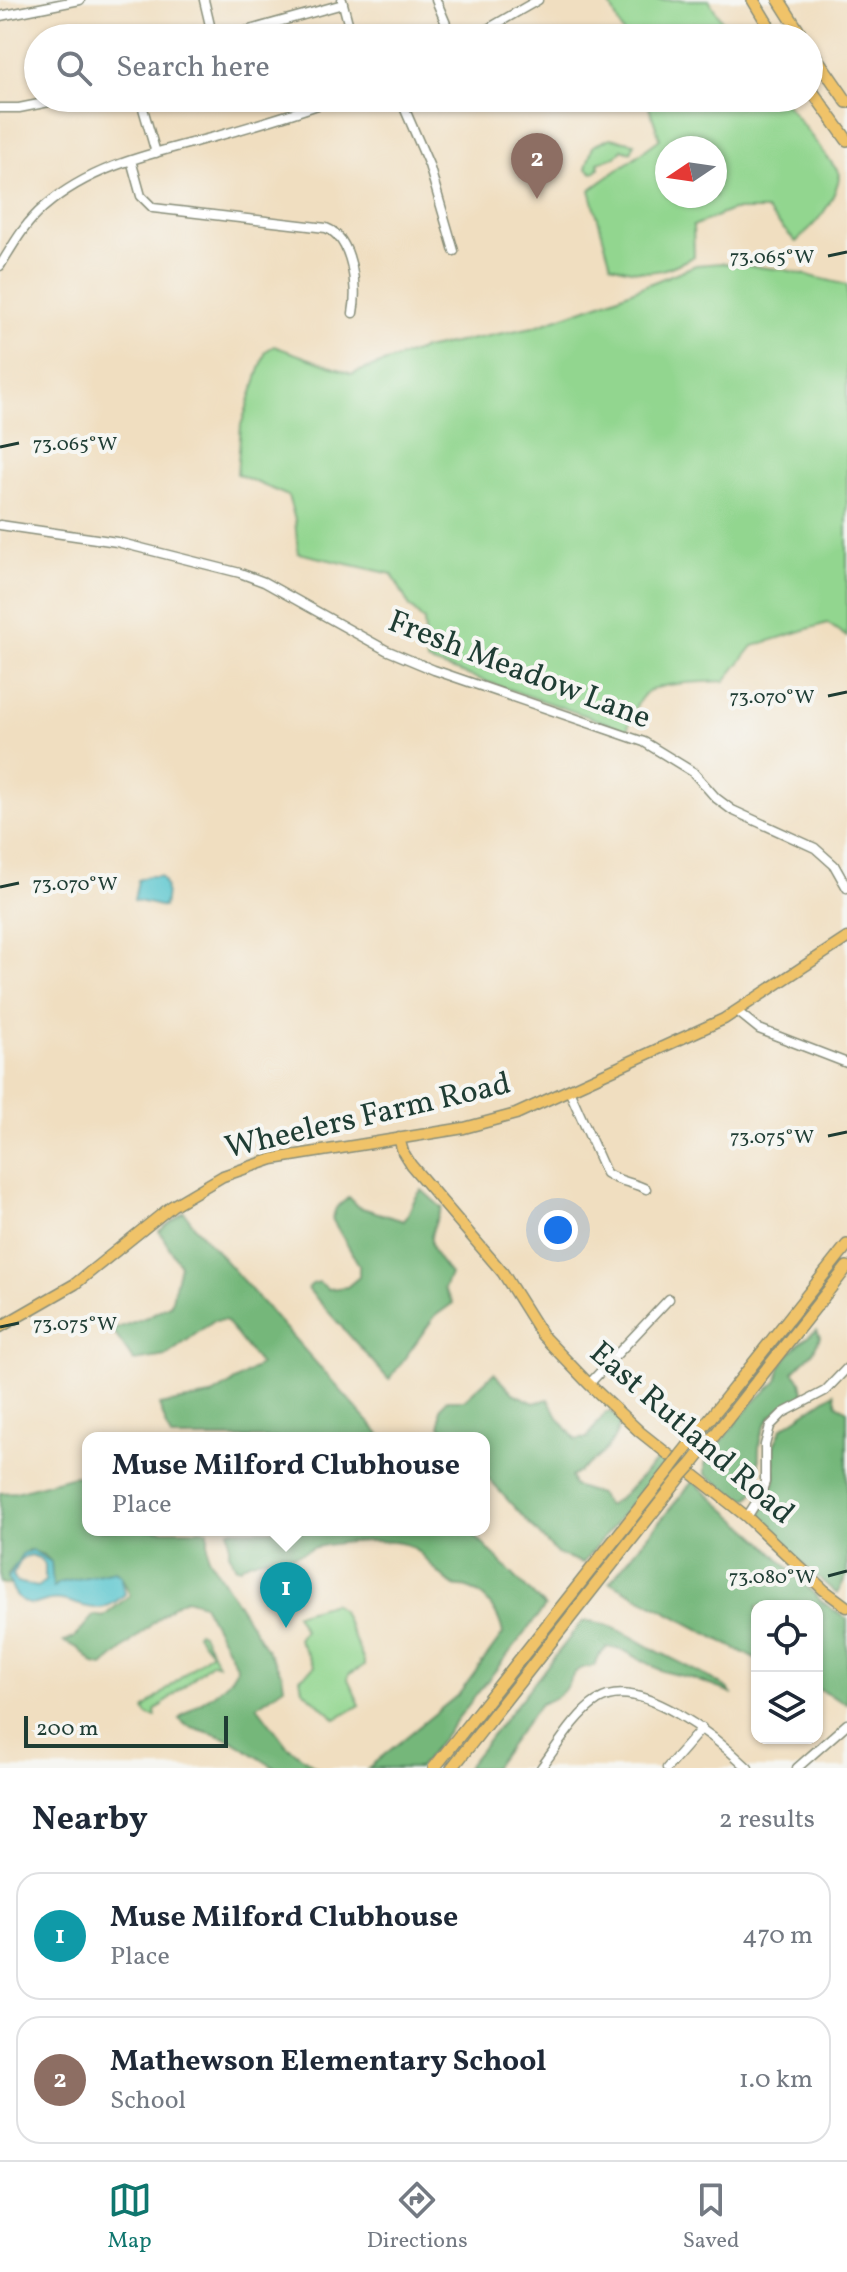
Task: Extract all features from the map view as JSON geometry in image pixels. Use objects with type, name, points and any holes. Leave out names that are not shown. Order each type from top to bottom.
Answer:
[{"type":"highway","points":[[753,0],[768,24]]},
{"type":"highway","points":[[779,0],[794,24]]},
{"type":"highway","points":[[823,67],[847,102]]},
{"type":"highway","points":[[823,107],[847,140]]},
{"type":"highway","points":[[434,1768],[847,1245]]},
{"type":"highway","points":[[452,1768],[847,1267]]},
{"type":"main road","name":"Wheelers Farm Road","points":[[0,1327],[75,1284],[182,1198],[223,1176],[273,1159],[494,1121],[738,1012],[813,958],[847,938]]},
{"type":"main road","name":"East Rutland Road","points":[[399,1138],[405,1156],[418,1174],[503,1273],[542,1335],[589,1384],[666,1454],[747,1517],[824,1590],[847,1607]]},
{"type":"street","points":[[0,16],[80,0]]},
{"type":"street","points":[[204,0],[210,24]]},
{"type":"street","points":[[436,0],[446,24]]},
{"type":"street","points":[[496,24],[538,0]]},
{"type":"street","points":[[268,24],[342,2],[348,24]]},
{"type":"street","points":[[0,108],[24,107]]},
{"type":"street","points":[[144,112],[156,153]]},
{"type":"street","points":[[0,266],[21,232],[43,208],[76,183],[106,168],[297,112]]},
{"type":"street","points":[[406,112],[429,165],[454,251]]},
{"type":"street","points":[[131,160],[141,196],[153,208],[326,228],[337,233],[346,247],[357,296],[353,313]]},
{"type":"street","name":"Fresh Meadow Lane","points":[[0,525],[117,542],[240,573],[264,582],[386,650],[434,670],[644,742],[686,767],[732,810],[822,853],[834,865],[847,888]]},
{"type":"street","points":[[738,1012],[759,1029],[847,1063]]},
{"type":"street","points":[[569,1090],[606,1173],[646,1189]]},
{"type":"street","points":[[589,1384],[669,1299]]},
{"type":"street","points":[[747,1517],[765,1482],[765,1445],[770,1426],[783,1413],[825,1391],[847,1368]]},
{"type":"street","points":[[541,1768],[590,1706],[611,1695],[634,1695],[702,1728],[748,1768]]},
{"type":"street","points":[[797,1768],[847,1724]]},
{"type":"street","points":[[667,1768],[702,1728]]},
{"type":"green space","points":[[608,0],[709,0],[724,24],[619,24]]},
{"type":"green space","points":[[651,112],[793,112],[840,174],[824,212],[796,242],[766,210],[732,210],[693,226],[694,256],[682,262],[663,270],[644,272],[611,265],[590,190],[655,143],[655,208],[727,208],[727,136],[659,136]]},
{"type":"green space","points":[[610,138],[635,143],[631,152],[622,149],[616,157],[598,162],[599,168],[593,173],[586,168],[593,146]]},
{"type":"green space","points":[[721,263],[786,270],[847,285],[847,637],[827,623],[753,646],[725,681],[675,684],[649,691],[638,703],[627,730],[427,661],[424,621],[410,607],[392,574],[298,553],[295,520],[288,496],[237,474],[241,425],[266,351],[274,346],[352,374],[424,349],[533,327],[696,265]]},
{"type":"green space","points":[[422,1190],[442,1208],[433,1228],[431,1242],[436,1256],[450,1274],[444,1289],[453,1303],[435,1316],[389,1380],[308,1289],[319,1282],[328,1289],[347,1287],[359,1277],[359,1265],[332,1219],[336,1208],[349,1197],[359,1207],[404,1221]]},
{"type":"green space","points":[[184,1212],[378,1432],[169,1432],[159,1405],[211,1396],[260,1365],[225,1320],[213,1321],[166,1356],[134,1361],[112,1330],[171,1304],[180,1265],[159,1231]]},
{"type":"green space","points":[[817,1330],[820,1337],[813,1352],[793,1372],[801,1381],[804,1397],[778,1410],[764,1428],[760,1440],[758,1481],[749,1498],[741,1499],[705,1474],[705,1464],[746,1411],[777,1381],[788,1355]]},
{"type":"green space","points":[[494,1373],[513,1393],[534,1403],[548,1399],[576,1440],[587,1438],[606,1412],[612,1412],[621,1420],[608,1447],[571,1477],[574,1486],[599,1494],[608,1506],[662,1457],[667,1460],[583,1563],[557,1554],[490,1481],[490,1432],[446,1432],[440,1426],[440,1409],[446,1400],[464,1400]]},
{"type":"green space","points":[[834,1393],[837,1404],[847,1411],[847,1575],[837,1594],[783,1544],[761,1513],[775,1480],[773,1447],[782,1428]]},
{"type":"green space","points":[[74,1476],[82,1477],[82,1536],[208,1536],[208,1557],[282,1674],[284,1687],[257,1706],[287,1746],[317,1768],[275,1768],[229,1739],[186,1725],[179,1719],[219,1690],[237,1667],[203,1604],[186,1599],[174,1605],[103,1666],[94,1664],[78,1648],[64,1642],[74,1638],[94,1615],[103,1617],[130,1595],[121,1576],[115,1571],[59,1583],[53,1588],[51,1562],[44,1555],[28,1550],[8,1574],[10,1585],[0,1583],[0,1493],[16,1492]]},
{"type":"green space","points":[[693,1481],[764,1543],[820,1600],[751,1600],[751,1657],[610,1582]]},
{"type":"green space","points":[[229,1536],[475,1536],[545,1607],[419,1768],[368,1768],[459,1694],[503,1634],[495,1613],[480,1595],[449,1583],[419,1552],[406,1544],[381,1541],[338,1543],[292,1556],[253,1560],[240,1568],[236,1567],[229,1553]]},
{"type":"green space","points":[[823,1602],[847,1619],[847,1704],[823,1692]]},
{"type":"green space","points":[[333,1603],[342,1611],[364,1661],[364,1666],[349,1674],[348,1679],[360,1705],[336,1719],[302,1689],[300,1678],[314,1667],[298,1639],[304,1630],[295,1614]]},
{"type":"green space","points":[[583,1621],[605,1625],[626,1634],[713,1680],[731,1693],[662,1671],[625,1651],[608,1647],[598,1656],[594,1666],[578,1670],[562,1692],[540,1704],[493,1768],[466,1768]]},
{"type":"green space","points":[[196,1634],[202,1634],[218,1664],[212,1662],[155,1711],[156,1717],[147,1715],[144,1709],[211,1652]]},
{"type":"water","points":[[148,876],[163,879],[166,891],[164,907],[134,900],[138,880]]},
{"type":"water","points":[[32,1550],[51,1562],[53,1588],[59,1583],[115,1571],[121,1576],[125,1594],[114,1603],[95,1608],[60,1600],[26,1603],[17,1596],[8,1578],[22,1554]],"holes":[[[31,1555],[45,1565],[45,1581],[37,1587],[16,1582],[13,1575],[22,1558]]]},
{"type":"place","name":"Mathewson Elementary School","points":[[537,199]]},
{"type":"place","name":"Muse Milford Clubhouse","points":[[286,1628]]}]
